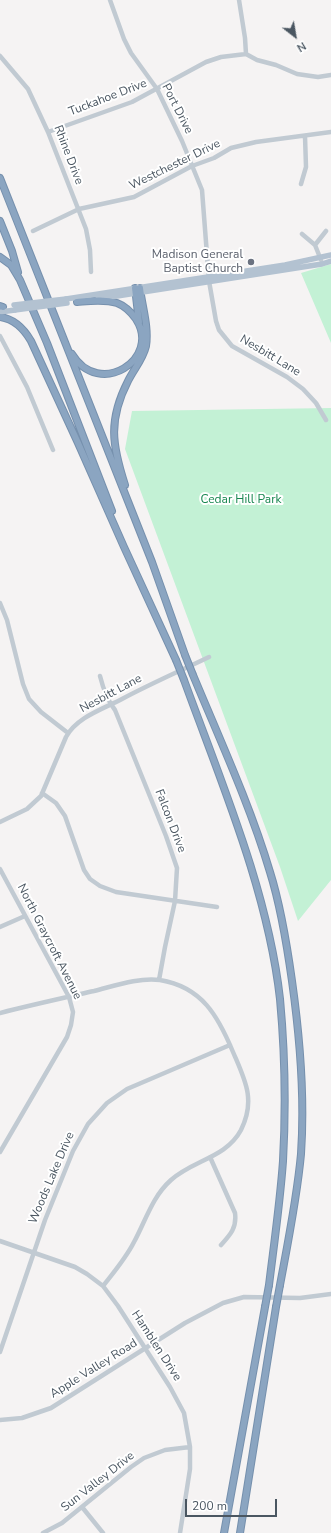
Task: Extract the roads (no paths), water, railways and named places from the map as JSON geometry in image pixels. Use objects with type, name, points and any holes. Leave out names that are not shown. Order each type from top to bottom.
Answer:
[{"type":"highway","points":[[0,178],[152,562],[185,655],[259,838],[271,874],[291,970],[300,1052],[302,1126],[301,1155],[294,1214],[276,1307],[240,1533]]},
{"type":"highway","points":[[0,221],[12,251],[20,280]]},
{"type":"highway","points":[[0,257],[11,265],[20,280],[50,350],[135,570]]},
{"type":"highway","points":[[54,314],[73,356],[84,368],[94,373],[114,373],[130,364],[140,347],[141,334],[137,290]]},
{"type":"highway","points":[[137,290],[147,332],[146,344],[143,355],[129,378],[119,400],[114,432],[116,457],[137,525]]},
{"type":"highway","points":[[77,302],[100,300],[121,305],[131,312],[139,325],[141,334]]},
{"type":"highway","points":[[0,317],[12,321],[23,328],[31,341],[176,660],[240,833],[257,890],[267,931],[280,998],[284,1058],[282,1162],[269,1285],[224,1533]]},
{"type":"main road","points":[[321,261],[331,255]]},
{"type":"main road","points":[[1,308],[15,308],[66,301],[321,261],[331,261]]},
{"type":"main road","points":[[66,301],[77,302],[137,290]]},
{"type":"street","name":"Port Drive","points":[[110,0],[124,39],[131,53],[157,89],[182,141],[202,190],[208,279]]},
{"type":"street","points":[[239,0],[246,54],[257,60],[276,65],[297,74],[318,77],[331,75]]},
{"type":"street","name":"Tuckahoe Drive","points":[[48,132],[132,102],[206,62],[221,57],[246,54]]},
{"type":"street","name":"Rhine Drive","points":[[0,56],[28,89],[48,132],[86,229],[90,250],[91,272]]},
{"type":"street","name":"Westchester Drive","points":[[33,231],[78,209],[134,197],[192,166],[214,158],[231,148],[247,144],[331,132]]},
{"type":"street","points":[[301,184],[306,168],[305,136]]},
{"type":"street","points":[[316,245],[326,231]]},
{"type":"street","points":[[302,234],[316,245],[321,261]]},
{"type":"street","name":"Nesbitt Lane","points":[[208,279],[216,321],[224,338],[232,346],[287,377],[299,386],[316,403],[326,420]]},
{"type":"street","points":[[0,336],[27,387],[53,450]]},
{"type":"street","points":[[0,604],[7,620],[23,684],[29,699],[41,712],[68,733]]},
{"type":"street","name":"Nesbitt Lane","points":[[0,822],[34,804],[42,793],[68,733],[85,718],[209,657]]},
{"type":"street","name":"Falcon Drive","points":[[100,676],[171,849],[177,868],[175,901],[159,980]]},
{"type":"street","points":[[42,793],[56,803],[65,816],[82,867],[92,881],[110,890],[217,907]]},
{"type":"street","name":"North Graycroft Avenue","points":[[0,869],[69,997],[73,1012],[67,1037],[0,1152]]},
{"type":"street","points":[[0,927],[25,916]]},
{"type":"street","points":[[0,1013],[134,982],[159,980],[185,989],[196,995],[206,1004],[218,1020],[248,1087],[249,1101],[241,1129],[230,1144],[210,1157],[178,1174],[161,1190],[152,1204],[128,1252],[103,1286]]},
{"type":"street","name":"Woods Lake Drive","points":[[0,1352],[47,1213],[73,1151],[86,1128],[98,1112],[112,1100],[134,1086],[230,1045]]},
{"type":"street","points":[[210,1157],[235,1213],[236,1221],[230,1235],[221,1245]]},
{"type":"street","name":"Hamblen Drive","points":[[0,1241],[75,1267],[103,1286],[146,1348],[177,1398],[184,1413],[190,1446],[190,1469],[180,1533]]},
{"type":"street","name":"Apple Valley Road","points":[[0,1420],[22,1418],[52,1408],[206,1311],[234,1299],[252,1296],[300,1298],[331,1294]]},
{"type":"street","name":"Sun Valley Drive","points":[[43,1533],[62,1523],[144,1458],[165,1450],[190,1446]]},
{"type":"street","points":[[82,1507],[103,1533]]},
{"type":"place","name":"Madison General Baptist Church","points":[[251,262]]},
{"type":"park label","name":"Cedar Hill Park","points":[[241,500]]}]
